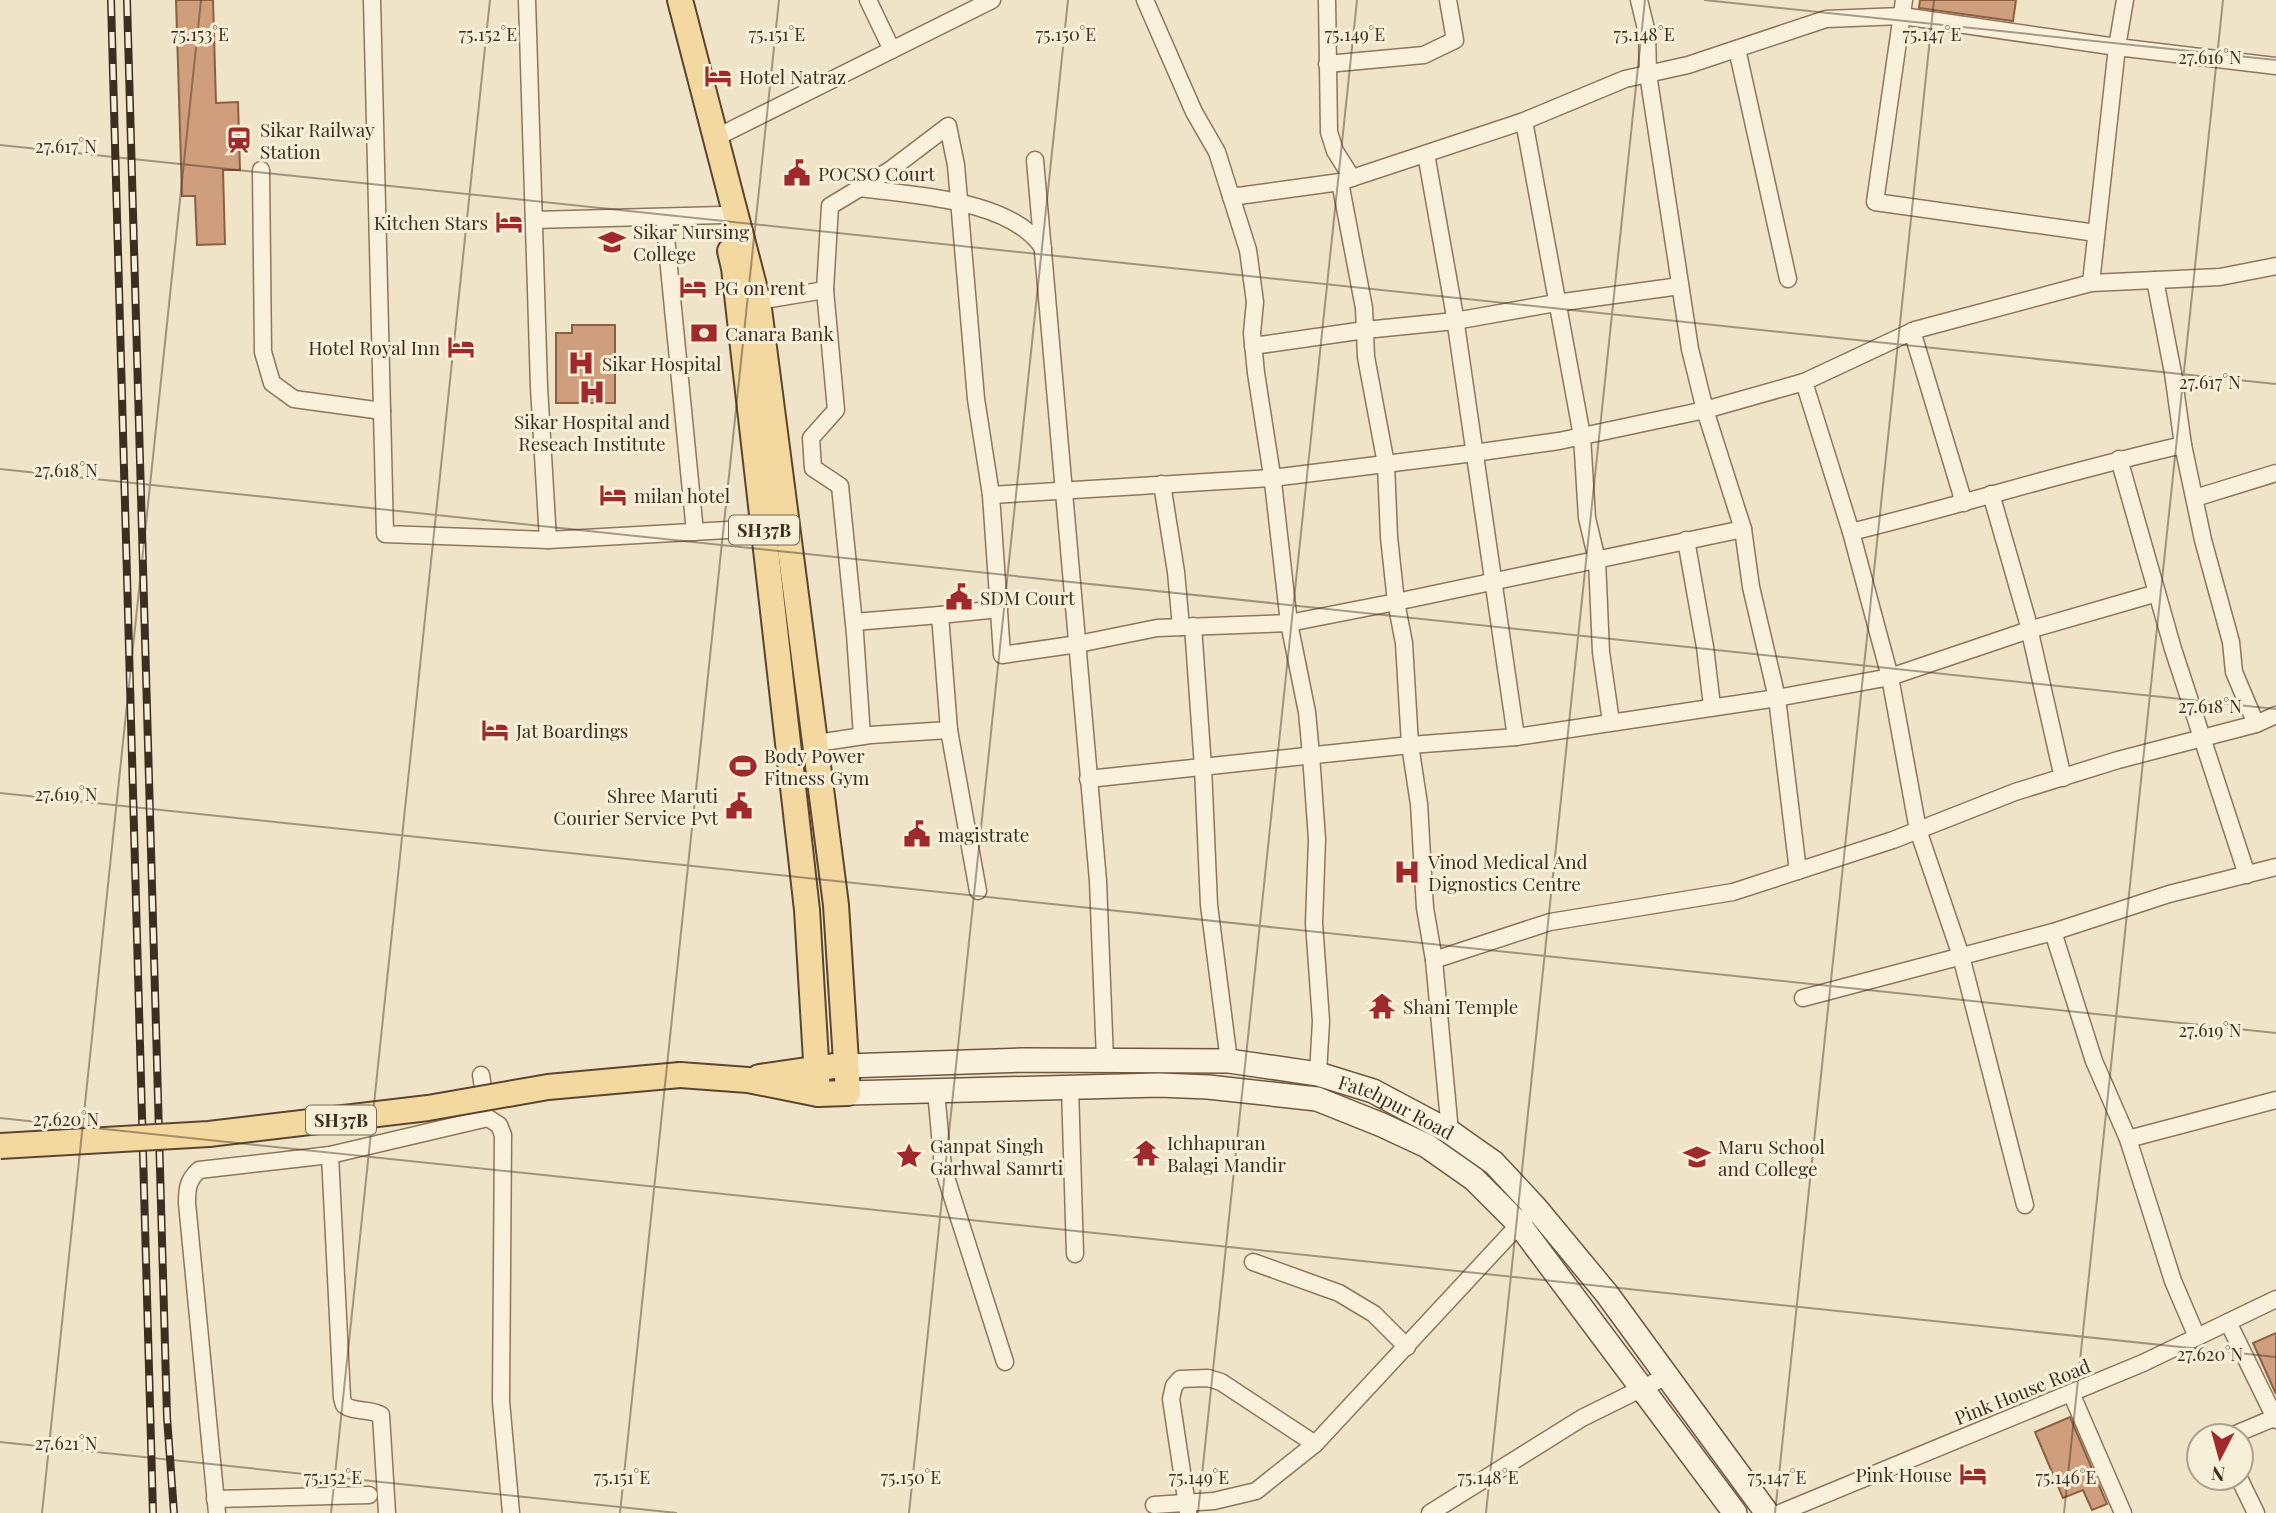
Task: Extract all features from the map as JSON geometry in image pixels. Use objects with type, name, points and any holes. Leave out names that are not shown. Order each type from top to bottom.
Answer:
[{"type":"main road","name":"SH37B","points":[[664,0],[734,268],[807,910],[818,1094]]},
{"type":"main road","name":"SH37B","points":[[0,1146],[209,1134],[402,1112],[548,1087],[680,1075],[748,1080],[818,1094],[848,1093],[836,905],[758,301],[680,0]]},
{"type":"main road","name":"SH37B","points":[[748,1080],[817,1068],[846,1066]]},
{"type":"street","points":[[372,0],[385,534],[548,540],[764,528]]},
{"type":"street","points":[[527,0],[539,387],[548,540]]},
{"type":"street","points":[[868,0],[892,50]]},
{"type":"street","points":[[717,137],[892,50],[965,6],[992,0]]},
{"type":"street","points":[[1145,0],[1194,112],[1217,152],[1248,250],[1255,302],[1253,346],[1289,623],[1307,712],[1311,755],[1317,839],[1314,923],[1321,1021],[1318,1074]]},
{"type":"street","points":[[1327,0],[1329,132],[1346,180],[1364,308],[1366,357],[1386,464],[1389,537],[1396,602],[1404,643],[1410,745],[1419,804],[1425,908],[1434,960],[1450,1132]]},
{"type":"street","points":[[1327,64],[1424,55],[1455,40],[1448,0]]},
{"type":"street","points":[[1639,0],[1647,33],[1648,74],[1690,349],[1705,410],[1743,529],[1751,587],[1777,698],[1798,871]]},
{"type":"street","points":[[2091,283],[2117,47],[2125,0]]},
{"type":"street","points":[[1231,197],[1346,180],[1524,121],[1625,79],[1688,65],[1826,19],[1903,8],[2117,47],[2276,66]]},
{"type":"street","points":[[1903,8],[1875,202],[2096,233]]},
{"type":"street","points":[[1737,49],[1788,279]]},
{"type":"street","points":[[1524,121],[1582,436],[1587,518],[1597,560],[1601,652],[1611,722]]},
{"type":"street","points":[[862,736],[840,486],[813,468],[811,438],[836,410],[825,289],[830,206],[890,170],[948,126],[956,166],[976,399],[991,495],[1002,655],[1157,628],[1289,623],[1743,529]]},
{"type":"street","points":[[1426,154],[1455,321],[1516,737]]},
{"type":"street","points":[[1035,160],[1098,881],[1105,1060]]},
{"type":"street","points":[[261,170],[263,352],[272,383],[294,399],[382,411]]},
{"type":"street","points":[[861,188],[959,203],[1011,219],[1035,236],[1043,248]]},
{"type":"street","points":[[534,220],[722,215]]},
{"type":"street","points":[[664,216],[695,532]]},
{"type":"street","points":[[991,495],[1272,478],[1474,453],[1582,436],[1705,410],[1804,382],[1912,331],[2091,283],[2220,277],[2276,266]]},
{"type":"street","points":[[2155,280],[2194,498],[2231,642],[2234,672],[2256,724]]},
{"type":"street","points":[[1253,346],[1365,330],[1455,321],[1556,303],[1680,286]]},
{"type":"street","points":[[758,301],[825,289]]},
{"type":"street","points":[[1912,331],[1964,503]]},
{"type":"street","points":[[1804,382],[1851,532],[1891,677],[1918,830],[1961,956],[2025,1205]]},
{"type":"street","points":[[1851,532],[2119,459],[2183,445]]},
{"type":"street","points":[[2119,459],[2157,593],[2247,875]]},
{"type":"street","points":[[2194,498],[2276,473]]},
{"type":"street","points":[[1163,484],[1187,627],[1203,767],[1209,905],[1229,1062]]},
{"type":"street","points":[[1991,494],[2029,630],[2063,778]]},
{"type":"street","points":[[1686,540],[1705,647],[1712,706]]},
{"type":"street","points":[[1088,779],[1410,745],[1516,737],[1777,698],[1891,677],[2029,630],[2157,593]]},
{"type":"street","points":[[854,622],[999,609]]},
{"type":"street","points":[[940,615],[949,730],[978,891]]},
{"type":"street","points":[[1434,960],[1550,922],[1733,892],[1918,830],[2015,792],[2256,724],[2276,715]]},
{"type":"street","points":[[817,743],[862,736],[949,730]]},
{"type":"street","points":[[1803,998],[2053,932],[2169,894],[2276,867]]},
{"type":"street","points":[[2053,932],[2094,1061],[2128,1139],[2173,1281],[2197,1337]]},
{"type":"street","name":"Fatehpur Road","points":[[846,1066],[959,1061],[1229,1062],[1318,1074],[1373,1091],[1450,1132],[1494,1163],[1535,1207],[1607,1294],[1767,1513]]},
{"type":"street","points":[[481,1075],[488,1118]]},
{"type":"street","points":[[848,1093],[1159,1085],[1208,1087],[1317,1099],[1427,1146],[1474,1179],[1519,1224],[1735,1513]]},
{"type":"street","points":[[1070,1087],[1075,1254]]},
{"type":"street","points":[[936,1091],[943,1168],[1005,1362]]},
{"type":"street","points":[[2128,1139],[2276,1100]]},
{"type":"street","points":[[369,1495],[216,1506],[187,1203],[190,1178],[199,1170],[330,1155],[488,1118],[499,1125],[503,1135],[501,1401],[511,1513]]},
{"type":"street","points":[[330,1155],[342,1398],[349,1409],[381,1415],[387,1513]]},
{"type":"street","points":[[1154,1506],[1187,1508],[1256,1491],[1315,1444],[1535,1207]]},
{"type":"street","points":[[1253,1262],[1339,1293],[1374,1314],[1407,1347]]},
{"type":"street","name":"Pink House Road","points":[[1780,1513],[2071,1393],[2276,1299]]},
{"type":"street","points":[[2228,1322],[2276,1418],[2255,1426]]},
{"type":"street","points":[[1430,1513],[1582,1418],[1667,1376]]},
{"type":"street","points":[[1187,1508],[1171,1399],[1174,1386],[1180,1378],[1208,1378],[1222,1382],[1315,1444]]},
{"type":"street","points":[[2071,1393],[2123,1513]]},
{"type":"street","points":[[2245,1492],[2256,1513]]},
{"type":"building","points":[[176,0],[213,0],[216,103],[238,102],[240,170],[223,170],[225,244],[197,245],[195,196],[182,196]]},
{"type":"building","points":[[1920,0],[2016,0],[2013,21],[1919,8]]},
{"type":"building","points":[[572,325],[615,325],[615,403],[556,403],[556,333],[572,333]]},
{"type":"building","points":[[2276,1333],[2276,1394],[2253,1343]]},
{"type":"building","points":[[2070,1417],[2107,1504],[2092,1510],[2083,1490],[2063,1498],[2035,1432]]},
{"type":"railway","points":[[111,0],[153,1513]]},
{"type":"railway","points":[[127,0],[167,1417],[174,1513]]},
{"type":"place","name":"Hotel Natraz","points":[[718,76]]},
{"type":"place","name":"Sikar Railway Station","points":[[239,140]]},
{"type":"place","name":"POCSO Court","points":[[797,173]]},
{"type":"place","name":"Kitchen Stars","points":[[509,222]]},
{"type":"place","name":"Sikar Nursing College","points":[[612,242]]},
{"type":"place","name":"PG on rent","points":[[693,287]]},
{"type":"place","name":"Canara Bank","points":[[704,333]]},
{"type":"place","name":"Hotel Royal Inn","points":[[461,347]]},
{"type":"place","name":"Sikar Hospital","points":[[581,363]]},
{"type":"place","name":"Sikar Hospital and Reseach Institute","points":[[592,392]]},
{"type":"place","name":"milan hotel","points":[[613,495]]},
{"type":"place","name":"SDM Court","points":[[959,597]]},
{"type":"place","name":"Jat Boardings","points":[[495,730]]},
{"type":"place","name":"Body Power Fitness Gym","points":[[743,766]]},
{"type":"place","name":"Shree Maruti Courier Service Pvt","points":[[739,806]]},
{"type":"place","name":"magistrate","points":[[917,834]]},
{"type":"place","name":"Vinod Medical And Dignostics Centre","points":[[1407,872]]},
{"type":"place","name":"Shani Temple","points":[[1382,1006]]},
{"type":"place","name":"Ichhapuran Balagi Mandir","points":[[1146,1153]]},
{"type":"place","name":"Ganpat Singh Garhwal Samrti","points":[[909,1156]]},
{"type":"place","name":"Maru School and College","points":[[1697,1157]]},
{"type":"place","name":"Pink House","points":[[1973,1474]]}]
